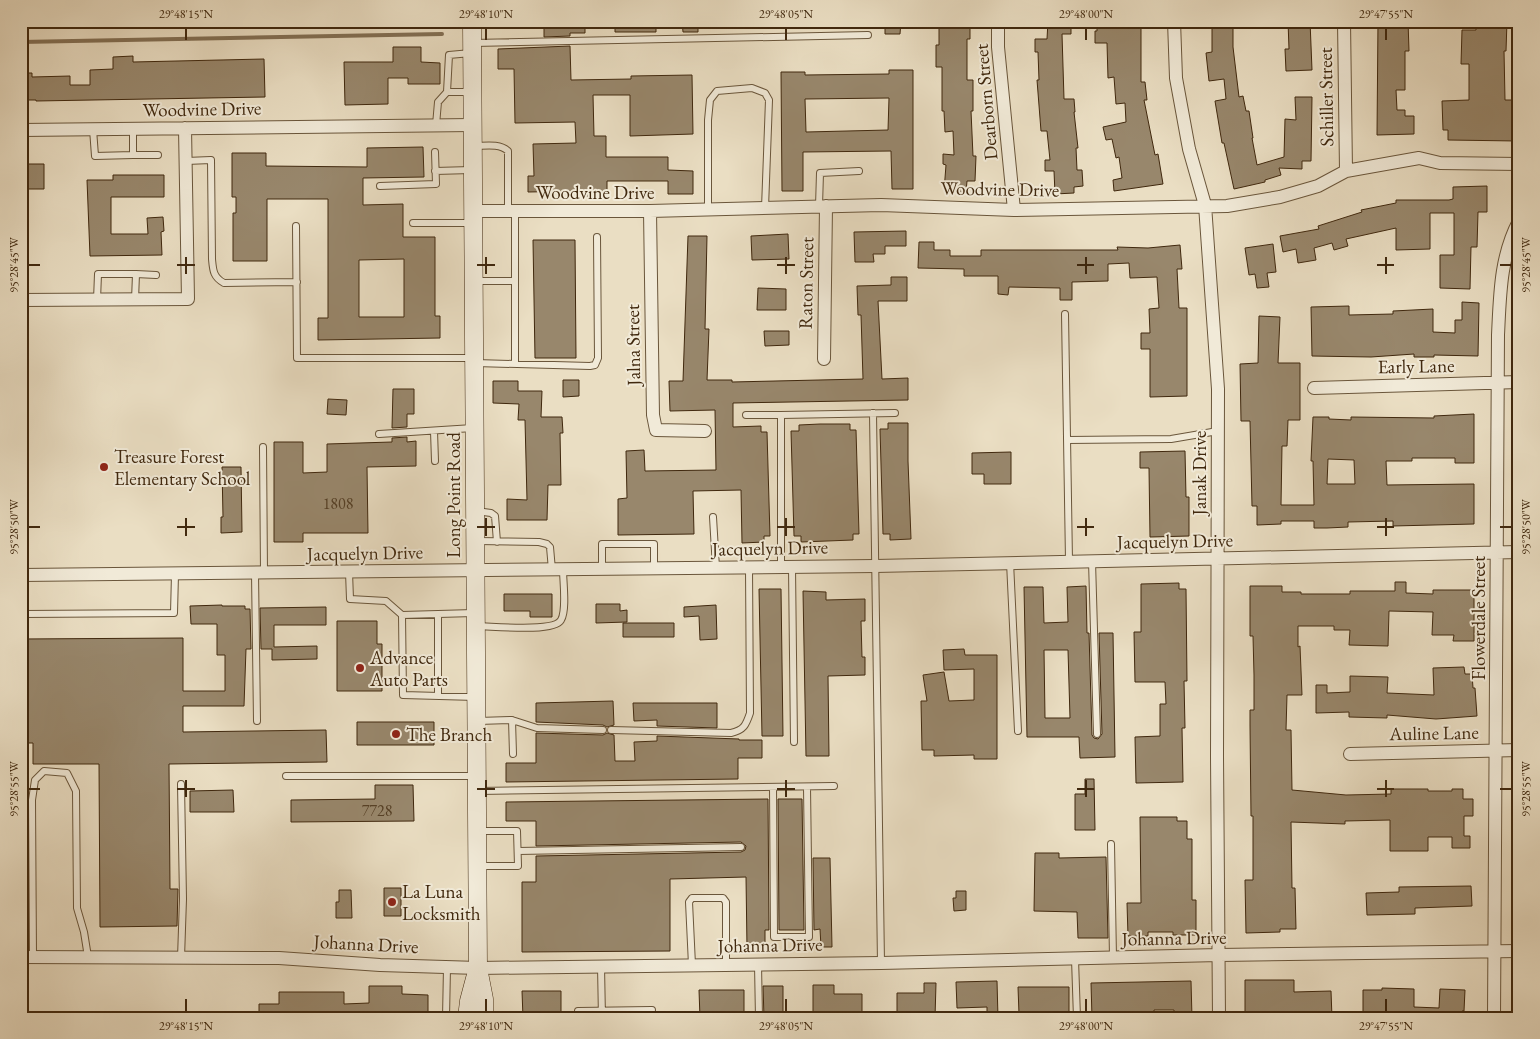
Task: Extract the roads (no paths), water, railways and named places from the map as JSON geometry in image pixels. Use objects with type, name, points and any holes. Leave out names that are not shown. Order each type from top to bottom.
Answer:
[{"type":"main road","name":"Long Point Road","points":[[472,21],[478,968],[484,999],[484,1018]]},
{"type":"main road","name":"Long Point Road","points":[[467,1018],[469,1001],[478,968]]},
{"type":"street","name":"Dearborn Street","points":[[998,21],[998,47],[1014,210]]},
{"type":"street","name":"Janak Drive","points":[[1174,21],[1176,78],[1189,149],[1205,205],[1218,389],[1217,756],[1219,1018]]},
{"type":"street","name":"Schiller Street","points":[[1344,21],[1346,171]]},
{"type":"street","name":"Woodvine Drive","points":[[21,130],[472,125]]},
{"type":"street","points":[[21,300],[188,299],[185,128]]},
{"type":"street","name":"Woodvine Drive","points":[[473,217],[512,211],[650,211],[881,205],[1014,210],[1227,206],[1280,198],[1318,186],[1346,171],[1419,158],[1440,163],[1519,164]]},
{"type":"street","name":"Raton Street","points":[[823,206],[824,360]]},
{"type":"street","name":"Jalna Street","points":[[650,211],[653,415],[656,430],[705,431]]},
{"type":"street","name":"Flowerdale Street","points":[[1494,1018],[1498,335],[1504,258],[1519,221]]},
{"type":"street","name":"Early Lane","points":[[1314,388],[1519,382]]},
{"type":"street","name":"Jacquelyn Drive","points":[[22,575],[749,568],[1010,562],[1218,560],[1519,552]]},
{"type":"street","name":"Auline Lane","points":[[1350,754],[1519,750]]},
{"type":"street","name":"Johanna Drive","points":[[26,957],[279,958],[380,965],[478,968],[881,963],[1218,955],[1519,951]]},
{"type":"lane","points":[[436,125],[438,102],[448,92],[448,54],[472,48],[868,35]]},
{"type":"lane","points":[[708,209],[708,120],[710,100],[717,92],[752,88],[765,93],[768,100],[765,208]]},
{"type":"lane","points":[[448,92],[472,92]]},
{"type":"lane","points":[[133,128],[133,155]]},
{"type":"lane","points":[[93,129],[95,156],[158,155]]},
{"type":"lane","points":[[472,146],[498,146],[508,151],[515,282],[515,364]]},
{"type":"lane","points":[[380,186],[436,184],[435,152]]},
{"type":"lane","points":[[186,161],[211,160],[212,259],[213,273],[217,279],[224,283],[296,282]]},
{"type":"lane","points":[[435,171],[473,170]]},
{"type":"lane","points":[[823,206],[820,173],[860,170]]},
{"type":"lane","points":[[413,222],[473,217]]},
{"type":"lane","points":[[296,226],[297,358],[595,365],[598,358],[597,237]]},
{"type":"lane","points":[[97,300],[98,274],[156,274]]},
{"type":"lane","points":[[135,300],[136,274]]},
{"type":"lane","points":[[473,280],[515,282]]},
{"type":"lane","points":[[1065,314],[1069,561]]},
{"type":"lane","points":[[873,413],[881,963]]},
{"type":"lane","points":[[746,415],[895,413]]},
{"type":"lane","points":[[781,415],[794,742]]},
{"type":"lane","points":[[379,434],[474,428]]},
{"type":"lane","points":[[434,431],[435,461]]},
{"type":"lane","points":[[1067,440],[1171,439],[1218,431]]},
{"type":"lane","points":[[257,721],[263,447]]},
{"type":"lane","points":[[475,511],[491,512],[495,516],[497,542]]},
{"type":"lane","points":[[714,516],[716,568]]},
{"type":"lane","points":[[349,572],[350,599],[386,602],[402,615],[438,615],[543,628],[558,623],[562,619],[563,611],[557,570],[550,547],[547,544],[539,542],[475,541]]},
{"type":"lane","points":[[602,569],[602,544],[654,544],[654,568]]},
{"type":"lane","points":[[1092,561],[1097,734]]},
{"type":"lane","points":[[1010,562],[1018,731]]},
{"type":"lane","points":[[611,730],[731,733],[740,731],[746,724],[750,713],[749,568]]},
{"type":"lane","points":[[22,575],[22,614],[174,613],[174,574]]},
{"type":"lane","points":[[402,615],[403,695],[476,698]]},
{"type":"lane","points":[[438,615],[438,696]]},
{"type":"lane","points":[[512,720],[513,754]]},
{"type":"lane","points":[[476,721],[512,720],[537,728],[603,730]]},
{"type":"lane","points":[[21,999],[23,996],[26,957],[32,800],[35,780],[44,771],[67,773],[76,792],[77,908],[84,932],[88,957]]},
{"type":"lane","points":[[286,776],[477,783],[773,787],[834,786]]},
{"type":"lane","points":[[181,784],[183,907],[181,958]]},
{"type":"lane","points":[[773,787],[774,937],[809,937],[807,787]]},
{"type":"lane","points":[[477,831],[517,831],[518,851],[518,866],[477,866]]},
{"type":"lane","points":[[1111,844],[1113,958]]},
{"type":"lane","points":[[518,851],[741,847]]},
{"type":"lane","points":[[692,965],[689,902],[692,898],[723,898],[726,902],[726,965]]},
{"type":"lane","points":[[1075,958],[1077,1018]]},
{"type":"lane","points":[[758,964],[759,1018]]},
{"type":"lane","points":[[601,966],[602,1018]]},
{"type":"lane","points":[[446,1018],[448,967]]},
{"type":"lane","points":[[578,1018],[578,1011],[652,1010]]},
{"type":"waterway","points":[[21,42],[442,34]]},
{"type":"place","name":"Treasure Forest Elementary School","points":[[104,467]]},
{"type":"place","name":"Advance Auto Parts","points":[[360,668]]},
{"type":"place","name":"The Branch","points":[[396,734]]},
{"type":"place","name":"La Luna Locksmith","points":[[392,902]]}]
